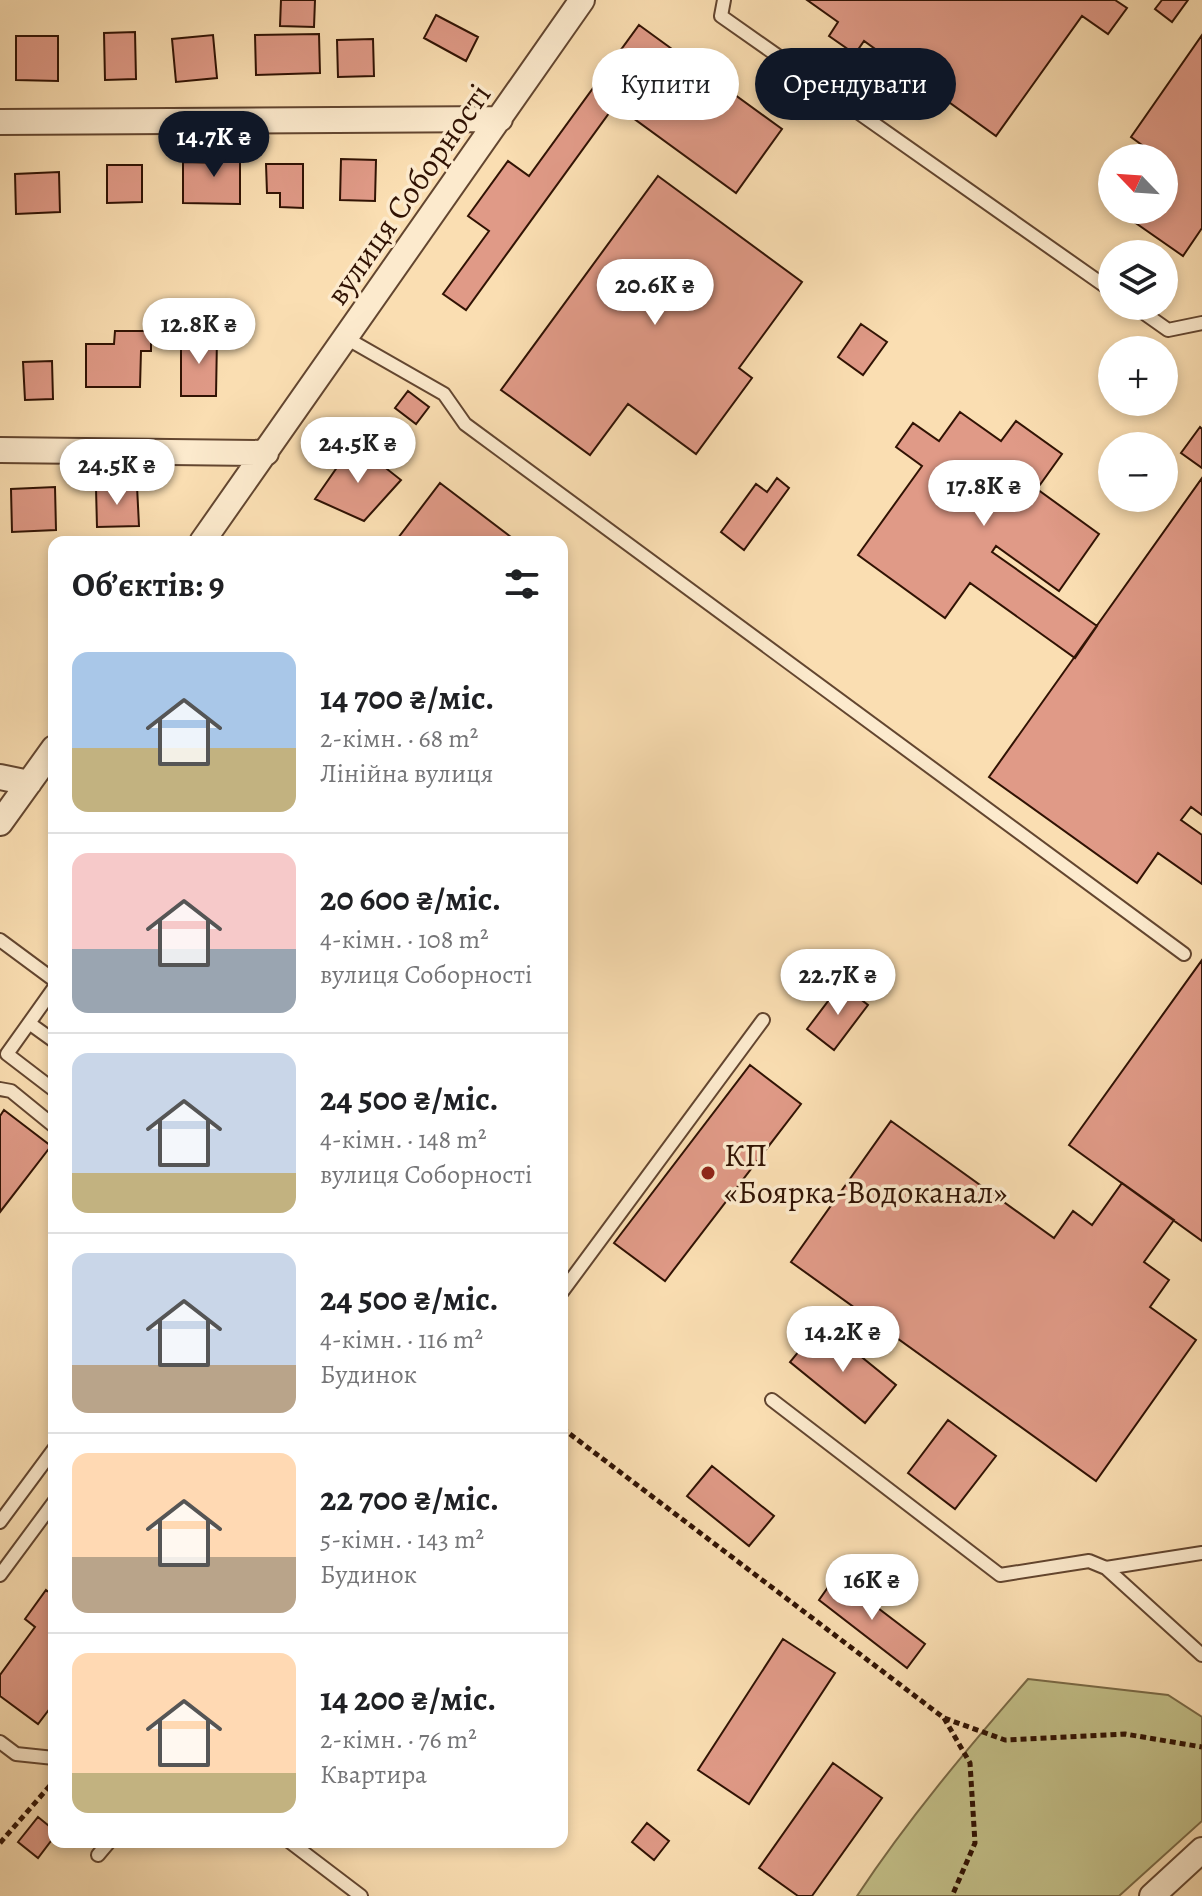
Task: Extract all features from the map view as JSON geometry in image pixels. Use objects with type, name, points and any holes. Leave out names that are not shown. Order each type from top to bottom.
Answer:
[{"type":"street","name":"вулиця Соборності","points":[[206,536],[582,0]]},
{"type":"street","points":[[0,122],[500,119]]},
{"type":"street","points":[[0,450],[266,453]]},
{"type":"street","points":[[0,823],[48,756]]},
{"type":"street","points":[[0,777],[29,783]]},
{"type":"street","points":[[1152,1896],[1202,1850]]},
{"type":"lane","points":[[724,0],[721,16],[1098,281]]},
{"type":"lane","points":[[1154,320],[1168,330],[1202,323]]},
{"type":"lane","points":[[346,338],[444,394],[465,424],[1184,954]]},
{"type":"lane","points":[[0,940],[48,976]]},
{"type":"lane","points":[[48,996],[7,1054],[48,1085]]},
{"type":"lane","points":[[568,1284],[763,1020]]},
{"type":"lane","points":[[29,1023],[48,1037]]},
{"type":"lane","points":[[0,1089],[11,1091],[48,1121]]},
{"type":"lane","points":[[772,1400],[1000,1575],[1089,1561],[1106,1568],[1202,1655]]},
{"type":"lane","points":[[0,1522],[48,1457]]},
{"type":"lane","points":[[0,1575],[48,1510]]},
{"type":"lane","points":[[1106,1568],[1202,1553]]},
{"type":"lane","points":[[0,1742],[16,1754],[48,1757]]},
{"type":"lane","points":[[98,1855],[104,1848]]},
{"type":"lane","points":[[298,1848],[361,1896]]},
{"type":"path","points":[[568,1433],[944,1718],[1005,1740],[1125,1734],[1202,1747]]},
{"type":"path","points":[[944,1718],[970,1763],[975,1843],[952,1896]]},
{"type":"path","points":[[0,1843],[48,1788]]},
{"type":"shaded area","points":[[1028,1679],[1168,1695],[1202,1717],[1202,1821],[1119,1896],[857,1896],[939,1785]]},
{"type":"building","points":[[281,0],[315,0],[314,27],[280,26]]},
{"type":"building","points":[[807,0],[1115,0],[1127,8],[1108,34],[1082,16],[996,136],[956,107],[956,48],[874,48],[864,41],[859,48],[846,48],[829,36],[838,22]]},
{"type":"building","points":[[1162,0],[1188,0],[1172,22],[1155,9]]},
{"type":"building","points":[[436,15],[478,37],[466,61],[424,38]]},
{"type":"building","points":[[639,25],[671,48],[622,48]]},
{"type":"building","points":[[135,32],[136,79],[105,80],[104,33]]},
{"type":"building","points":[[319,34],[320,73],[256,75],[255,35]]},
{"type":"building","points":[[213,35],[217,78],[176,82],[172,39]]},
{"type":"building","points":[[1202,35],[1202,228],[1183,256],[1178,253],[1178,240],[1160,240],[1137,224],[1178,224],[1178,144],[1141,144],[1131,137]]},
{"type":"building","points":[[16,36],[58,36],[58,81],[16,80]]},
{"type":"building","points":[[373,39],[374,76],[338,77],[337,40]]},
{"type":"building","points":[[592,90],[592,120],[604,120],[466,310],[443,294],[489,231],[468,216],[508,161],[529,176]]},
{"type":"building","points":[[739,98],[755,109],[755,120],[770,120],[782,129],[736,193],[636,120],[739,120]]},
{"type":"building","points":[[221,144],[240,144],[240,204],[183,203],[183,162],[221,163]]},
{"type":"building","points":[[341,159],[376,160],[375,201],[340,200]]},
{"type":"building","points":[[266,164],[303,164],[303,208],[280,207],[280,193],[267,193]]},
{"type":"building","points":[[107,165],[142,165],[142,202],[107,203]]},
{"type":"building","points":[[59,172],[60,212],[16,214],[15,174]]},
{"type":"building","points":[[658,176],[802,282],[739,368],[752,378],[696,454],[628,404],[590,455],[501,390]]},
{"type":"building","points":[[861,324],[887,342],[863,375],[838,357]]},
{"type":"building","points":[[115,331],[151,331],[151,351],[141,351],[140,387],[86,387],[86,344],[114,344]]},
{"type":"building","points":[[181,337],[217,337],[216,396],[181,396]]},
{"type":"building","points":[[52,361],[53,399],[25,400],[23,362]]},
{"type":"building","points":[[408,391],[429,407],[416,424],[395,408]]},
{"type":"building","points":[[960,412],[1001,441],[1016,421],[1062,454],[1037,489],[1099,534],[1059,591],[996,546],[992,552],[1097,626],[1075,658],[970,583],[945,618],[858,555],[922,466],[896,447],[913,423],[939,441]]},
{"type":"building","points":[[1200,427],[1202,429],[1202,468],[1181,453]]},
{"type":"building","points":[[354,443],[401,480],[364,521],[315,499]]},
{"type":"building","points":[[777,478],[789,488],[744,550],[721,532],[756,484],[767,492]]},
{"type":"building","points":[[1202,478],[1202,815],[1191,807],[1181,820],[1202,835],[1202,884],[1158,853],[1137,883],[989,777]]},
{"type":"building","points":[[440,483],[510,536],[400,536]]},
{"type":"building","points":[[137,486],[139,526],[97,527],[96,488]]},
{"type":"building","points":[[55,487],[56,530],[12,532],[11,489]]},
{"type":"building","points":[[1202,960],[1202,1241],[1069,1145]]},
{"type":"building","points":[[841,984],[868,1005],[834,1050],[807,1029]]},
{"type":"building","name":"КП «Боярка-Водоканал»","points":[[750,1065],[801,1104],[665,1281],[614,1243]]},
{"type":"building","points":[[4,1110],[48,1144],[48,1150],[0,1212],[0,1116]]},
{"type":"building","points":[[891,1121],[1054,1238],[1073,1211],[1092,1225],[1122,1183],[1174,1220],[1144,1262],[1169,1280],[1150,1307],[1196,1340],[1096,1481],[791,1262]]},
{"type":"building","points":[[821,1324],[896,1385],[865,1423],[790,1362]]},
{"type":"building","points":[[948,1420],[996,1456],[955,1509],[908,1473]]},
{"type":"building","points":[[712,1466],[774,1516],[749,1546],[687,1496]]},
{"type":"building","points":[[836,1576],[925,1644],[907,1668],[819,1600]]},
{"type":"building","points":[[46,1590],[48,1592],[48,1711],[38,1724],[0,1696],[0,1675],[35,1627],[25,1619]]},
{"type":"building","points":[[783,1639],[835,1673],[749,1804],[698,1770]]},
{"type":"building","points":[[833,1763],[882,1798],[812,1896],[798,1896],[759,1868]]},
{"type":"building","points":[[38,1817],[48,1825],[48,1845],[38,1858],[18,1842]]},
{"type":"building","points":[[647,1823],[669,1841],[654,1860],[632,1842]]},
{"type":"place","name":"КП «Боярка-Водоканал»","points":[[708,1173]]}]
